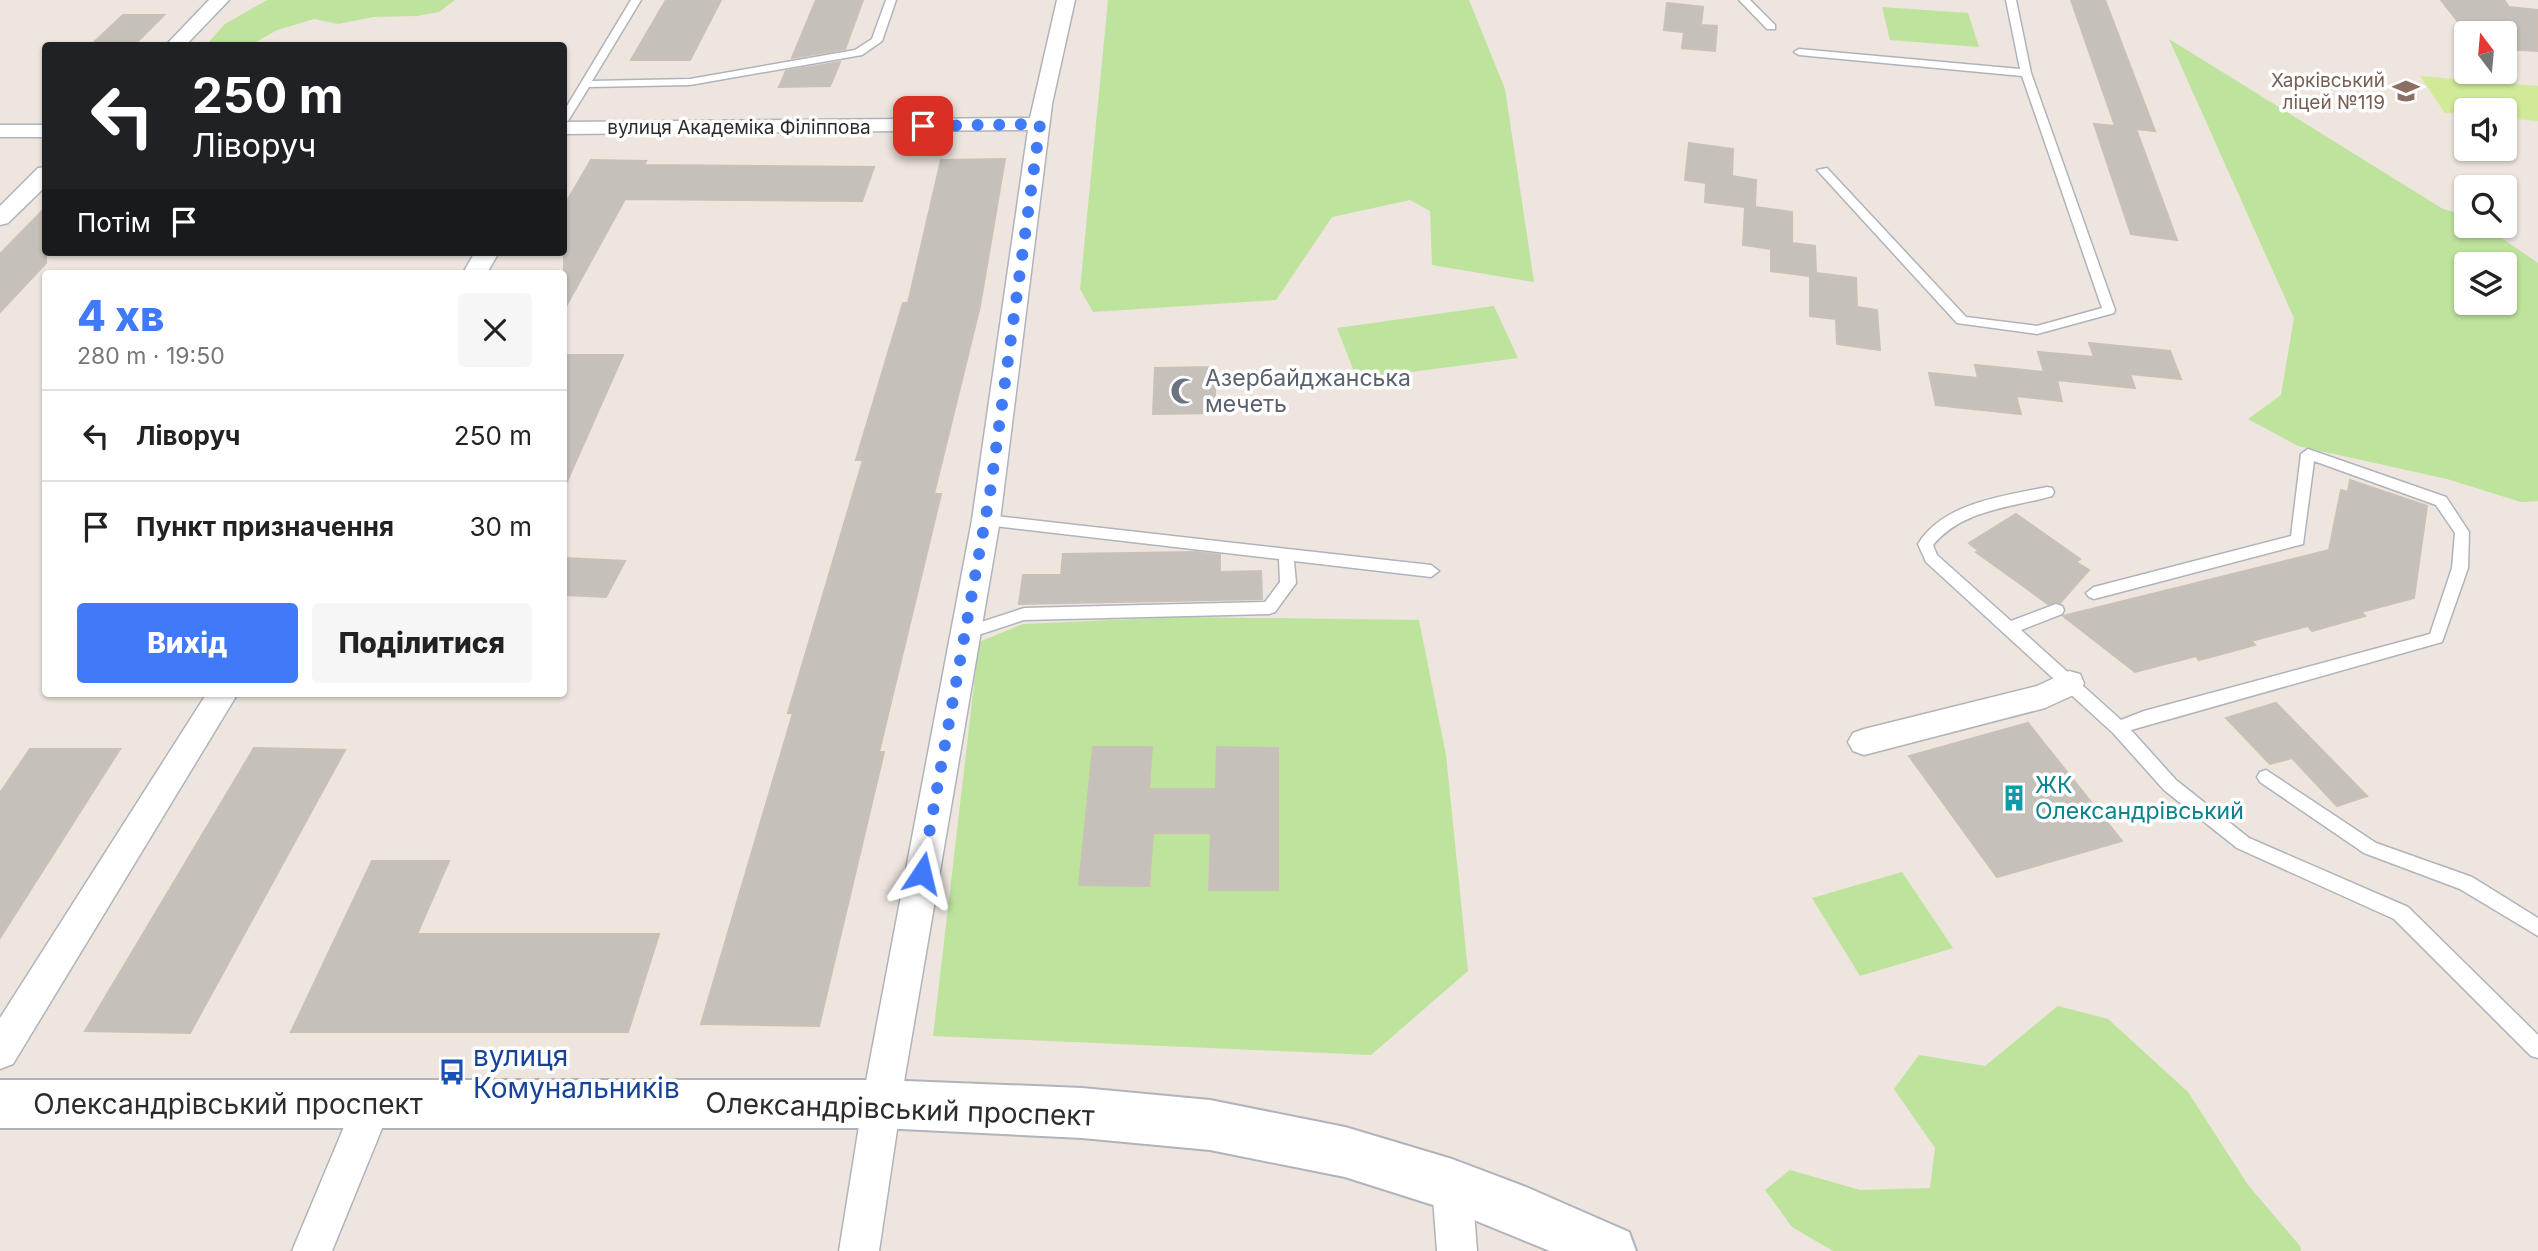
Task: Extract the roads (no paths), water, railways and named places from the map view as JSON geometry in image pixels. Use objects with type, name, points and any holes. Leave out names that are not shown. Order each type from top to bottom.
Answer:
[{"type":"main road","name":"Олександрівський проспект","points":[[0,1104],[881,1104],[1063,1111],[1210,1125],[1345,1152],[1452,1185],[1526,1213],[1610,1251]]},
{"type":"street","points":[[178,42],[220,0]]},
{"type":"street","points":[[859,1251],[881,1104],[986,520],[1042,104],[1066,0]]},
{"type":"street","name":"вулиця Академіка Філіппова","points":[[567,128],[1040,124]]},
{"type":"street","points":[[0,131],[42,131]]},
{"type":"street","points":[[0,218],[42,177]]},
{"type":"street","points":[[1864,742],[2045,696],[2069,683]]},
{"type":"street","points":[[0,1051],[221,697]]},
{"type":"street","points":[[312,1251],[373,1104]]},
{"type":"street","points":[[1452,1185],[1457,1251]]},
{"type":"lane","points":[[567,114],[636,0]]},
{"type":"lane","points":[[585,84],[690,82],[859,53],[877,41],[891,0]]},
{"type":"lane","points":[[1744,0],[1770,27]]},
{"type":"lane","points":[[1823,170],[1962,320],[2037,330],[2109,310],[2026,73],[2011,0]]},
{"type":"lane","points":[[1799,52],[2026,73]]},
{"type":"lane","points":[[2094,593],[2298,540],[2308,454],[2441,501],[2462,532],[2460,568],[2436,638],[2144,718],[2119,728]]},
{"type":"lane","points":[[2047,492],[1982,506],[1932,532],[1925,544],[1931,558],[2119,728],[2170,785],[2243,843],[2401,913],[2538,1049]]},
{"type":"lane","points":[[986,520],[1431,571]]},
{"type":"lane","points":[[965,633],[1024,614],[1269,608],[1288,583],[1286,554]]},
{"type":"lane","points":[[2009,628],[2056,610]]},
{"type":"lane","points":[[2266,777],[2370,848],[2466,883],[2538,928]]},
{"type":"place","name":"Харківський ліцей №119","points":[[2406,91]]},
{"type":"place","name":"Азербайджанська мечеть","points":[[1184,391]]},
{"type":"place","name":"ЖК Олександрівський","points":[[2014,798]]},
{"type":"place","name":"вулиця Комунальників","points":[[452,1072]]}]
